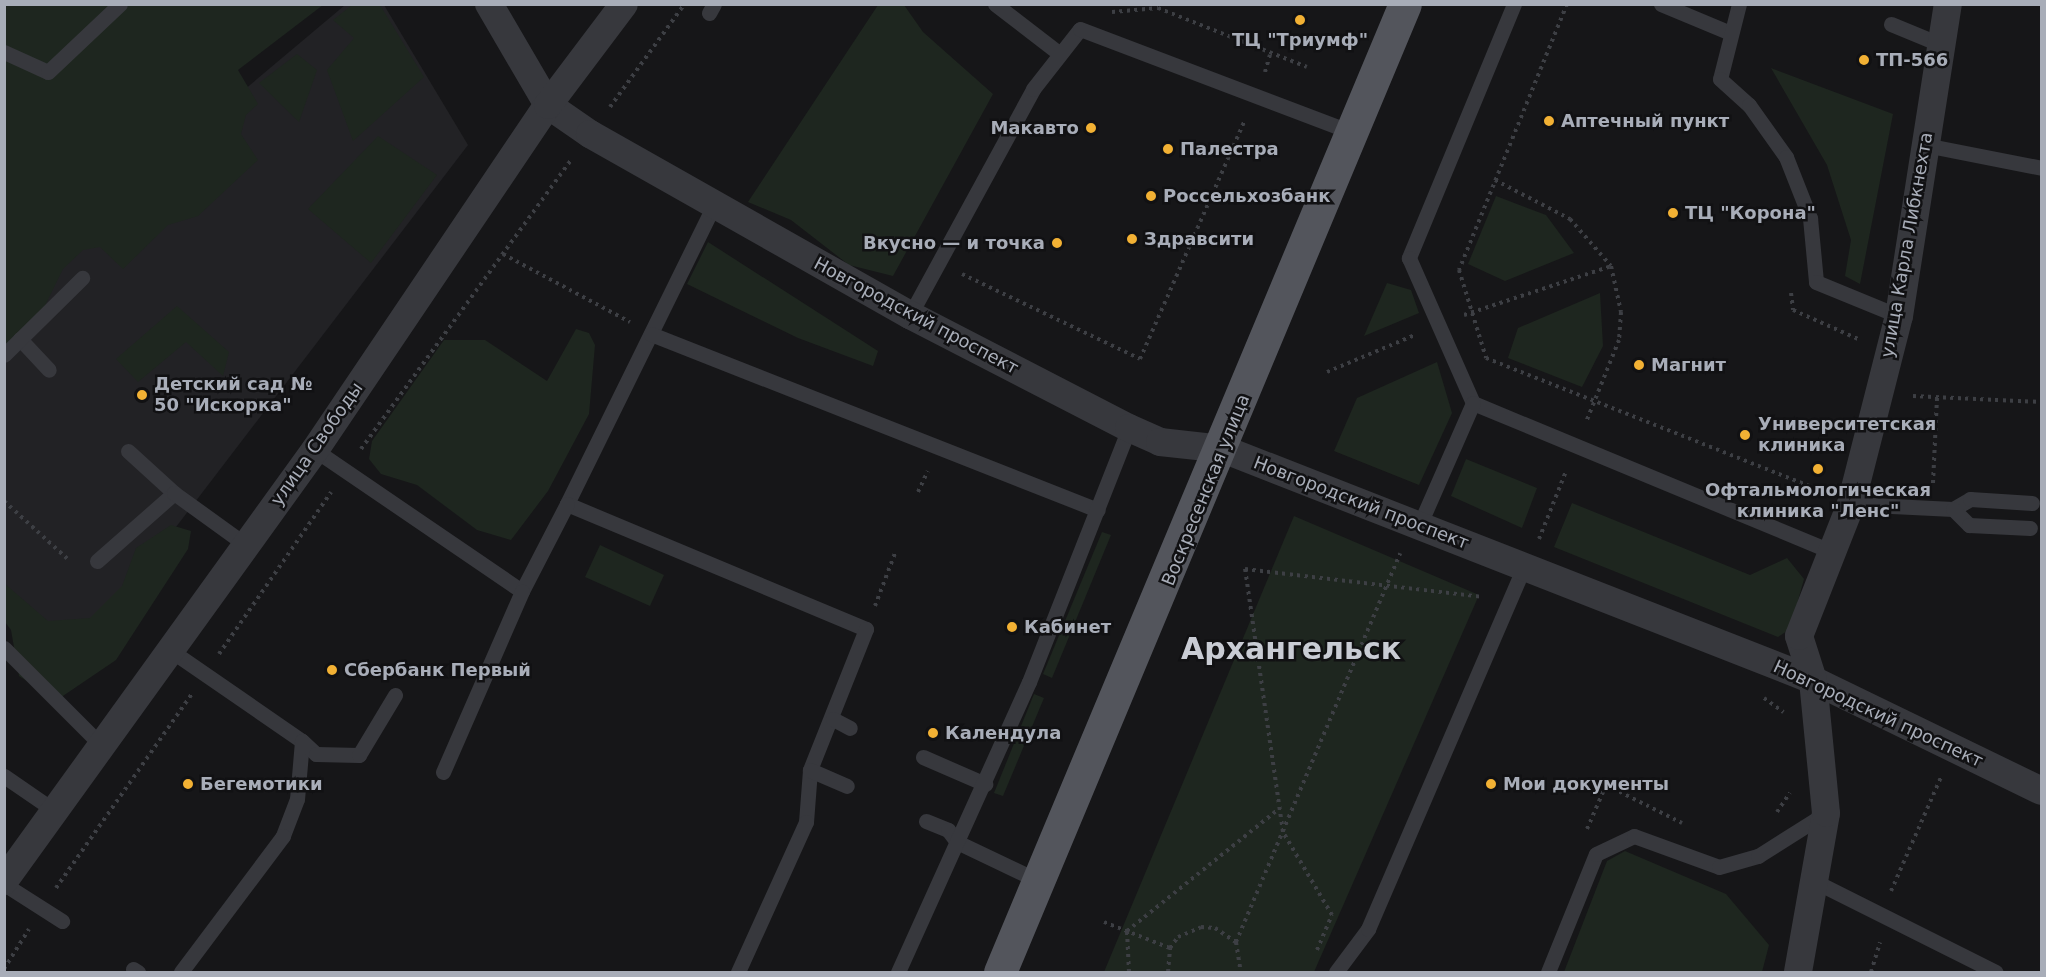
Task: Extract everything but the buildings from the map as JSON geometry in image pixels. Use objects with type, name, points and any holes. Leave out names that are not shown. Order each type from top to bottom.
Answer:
[{"type":"main road","name":"Воскресенская улица","points":[[1000,972],[1041,882],[1223,449],[1405,4]]},
{"type":"street","name":"Новгородский проспект","points":[[489,4],[548,105],[714,205],[910,315],[1129,428],[1160,442],[1223,449],[1411,537],[1530,557],[1813,680],[2042,791]]},
{"type":"street","name":"улица Свободы","points":[[4,883],[315,450],[548,105],[624,4]]},
{"type":"street","name":"улица Карла Либкнехта","points":[[1798,972],[1826,813],[1813,680],[1799,636],[1830,551],[1851,504],[1899,316],[1948,4]]},
{"type":"lane","points":[[4,52],[48,72],[120,4]]},
{"type":"lane","points":[[994,4],[1060,54]]},
{"type":"lane","points":[[1514,4],[1409,258],[1473,403],[1830,551]]},
{"type":"lane","points":[[1661,4],[1728,32]]},
{"type":"lane","points":[[1739,4],[1728,32],[1720,79],[1749,105],[1786,157],[1810,218],[1816,282],[1899,316]]},
{"type":"lane","points":[[1891,24],[1942,45]]},
{"type":"lane","points":[[910,315],[1033,89],[1080,29],[1258,92],[1354,133]]},
{"type":"lane","points":[[1925,145],[2042,168]]},
{"type":"lane","points":[[443,772],[522,591],[714,205]]},
{"type":"lane","points":[[4,355],[82,278]]},
{"type":"lane","points":[[651,334],[1098,510]]},
{"type":"lane","points":[[20,339],[49,370]]},
{"type":"lane","points":[[1411,537],[1473,403]]},
{"type":"lane","points":[[898,972],[985,784],[1098,510],[1129,428]]},
{"type":"lane","points":[[315,450],[522,591]]},
{"type":"lane","points":[[128,451],[174,493],[246,545]]},
{"type":"lane","points":[[98,561],[174,493]]},
{"type":"lane","points":[[1851,504],[1953,509],[1970,499],[2032,502]]},
{"type":"lane","points":[[567,504],[866,629],[810,770],[806,822],[738,972]]},
{"type":"lane","points":[[1953,509],[1969,525],[2030,528]]},
{"type":"lane","points":[[1336,972],[1368,929],[1530,557]]},
{"type":"lane","points":[[4,648],[102,746]]},
{"type":"lane","points":[[170,650],[302,741],[316,754],[359,755],[395,695]]},
{"type":"lane","points":[[832,719],[850,728]]},
{"type":"lane","points":[[181,972],[283,836],[297,799],[302,741]]},
{"type":"lane","points":[[923,757],[985,784]]},
{"type":"lane","points":[[810,770],[847,786]]},
{"type":"lane","points":[[4,777],[55,811]]},
{"type":"lane","points":[[1548,972],[1596,854],[1634,836],[1719,867],[1758,856],[1826,813]]},
{"type":"lane","points":[[926,821],[948,830],[957,842],[1041,882]]},
{"type":"lane","points":[[1814,881],[1996,972]]},
{"type":"lane","points":[[4,883],[62,921]]},
{"type":"path","points":[[1567,4],[1459,270],[1486,358],[1592,404],[1812,487]]},
{"type":"path","points":[[1099,13],[1158,8],[1270,56],[1307,66]]},
{"type":"path","points":[[940,263],[1140,359],[1258,92],[1270,56]]},
{"type":"path","points":[[1495,180],[1570,219],[1611,266],[1622,312],[1619,340],[1530,557]]},
{"type":"path","points":[[503,254],[651,334]]},
{"type":"path","points":[[1327,372],[1439,325],[1611,266]]},
{"type":"path","points":[[1879,394],[2042,402]]},
{"type":"path","points":[[1932,508],[1937,397]]},
{"type":"path","points":[[4,501],[75,565],[88,553],[98,561]]},
{"type":"path","points":[[1241,972],[1236,942],[1386,588],[1411,537]]},
{"type":"path","points":[[866,629],[896,553]]},
{"type":"path","points":[[1316,953],[1332,915],[1282,832],[1245,569],[1386,588],[1489,598]]},
{"type":"path","points":[[1757,693],[1786,714]]},
{"type":"path","points":[[1889,894],[1954,749]]},
{"type":"path","points":[[1583,837],[1606,785],[1689,826]]},
{"type":"path","points":[[1774,816],[1794,787]]},
{"type":"path","points":[[1127,932],[1279,808]]},
{"type":"path","points":[[1104,922],[1170,948]]},
{"type":"path","points":[[1168,972],[1170,948],[1178,938],[1202,927],[1227,933],[1236,942]]},
{"type":"path","points":[[1127,932],[1129,972]]},
{"type":"shaded area","points":[[5,5],[323,5],[238,70],[258,104],[246,115],[241,134],[258,160],[198,216],[168,225],[123,269],[100,247],[83,250],[63,269],[34,328],[5,344]]},
{"type":"shaded area","name":"Детский сад № 50 \"Искорка\"","points":[[345,5],[384,5],[468,145],[69,667],[5,604],[4,292]]},
{"type":"shaded area","points":[[352,5],[380,5],[424,77],[353,141],[327,70],[354,38],[333,20]]},
{"type":"shaded area","points":[[878,5],[904,5],[923,32],[993,94],[893,276],[849,265],[791,220],[748,202]]},
{"type":"shaded area","points":[[297,54],[317,70],[299,122],[259,83]]},
{"type":"shaded area","points":[[1771,68],[1893,114],[1860,284],[1845,276],[1851,240],[1827,165]]},
{"type":"shaded area","points":[[378,136],[437,175],[371,263],[308,209]]},
{"type":"shaded area","points":[[1496,196],[1546,215],[1574,253],[1505,281],[1468,264]]},
{"type":"shaded area","points":[[708,242],[878,351],[873,366],[798,338],[687,284]]},
{"type":"shaded area","points":[[1387,283],[1411,290],[1419,313],[1364,336]]},
{"type":"shaded area","points":[[1600,293],[1603,346],[1582,387],[1508,358],[1518,328]]},
{"type":"shaded area","points":[[177,306],[229,352],[223,376],[186,342],[138,382],[116,359]]},
{"type":"shaded area","points":[[576,329],[589,333],[595,345],[589,414],[548,491],[511,540],[477,530],[417,485],[381,474],[369,459],[372,441],[444,340],[485,340],[547,381]]},
{"type":"shaded area","points":[[1437,362],[1452,413],[1419,485],[1334,451],[1357,398]]},
{"type":"shaded area","points":[[1466,459],[1537,488],[1522,528],[1451,496]]},
{"type":"shaded area","points":[[1572,503],[1750,575],[1787,558],[1804,579],[1790,629],[1778,637],[1554,547]]},
{"type":"shaded area","points":[[1294,516],[1479,595],[1314,972],[1104,972]]},
{"type":"shaded area","points":[[171,525],[191,531],[188,549],[116,660],[57,700],[19,676],[11,630],[5,622],[4,583],[48,621],[90,618],[122,586],[136,548]]},
{"type":"shaded area","points":[[1102,532],[1111,535],[1052,678],[1043,674]]},
{"type":"shaded area","points":[[600,545],[664,575],[650,606],[585,577]]},
{"type":"shaded area","points":[[1034,694],[1044,698],[1003,796],[994,793]]},
{"type":"shaded area","points":[[1625,851],[1726,894],[1769,945],[1762,972],[1564,972],[1607,861]]},
{"type":"place","name":"ТЦ \"Триумф\"","points":[[1300,20]]},
{"type":"place","name":"ТП-566","points":[[1864,60]]},
{"type":"place","name":"Аптечный пункт","points":[[1549,121]]},
{"type":"place","name":"Макавто","points":[[1091,128]]},
{"type":"place","name":"Палестра","points":[[1168,149]]},
{"type":"place","name":"Россельхозбанк","points":[[1151,196]]},
{"type":"place","name":"ТЦ \"Корона\"","points":[[1673,213]]},
{"type":"place","name":"Здравсити","points":[[1132,239]]},
{"type":"place","name":"Вкусно — и точка","points":[[1057,243]]},
{"type":"place","name":"Магнит","points":[[1639,365]]},
{"type":"place","name":"Детский сад № 50 \"Искорка\"","points":[[142,395]]},
{"type":"place","name":"Университетская клиника","points":[[1745,435]]},
{"type":"place","name":"Офтальмологическая клиника \"Ленс\"","points":[[1818,469]]},
{"type":"place","name":"Кабинет","points":[[1012,627]]},
{"type":"place","name":"Сбербанк Первый","points":[[332,670]]},
{"type":"place","name":"Календула","points":[[933,733]]},
{"type":"place","name":"Бегемотики","points":[[188,784]]},
{"type":"place","name":"Мои документы","points":[[1491,784]]},
{"type":"district","name":"Архангельск","points":[[1291,649]]}]
